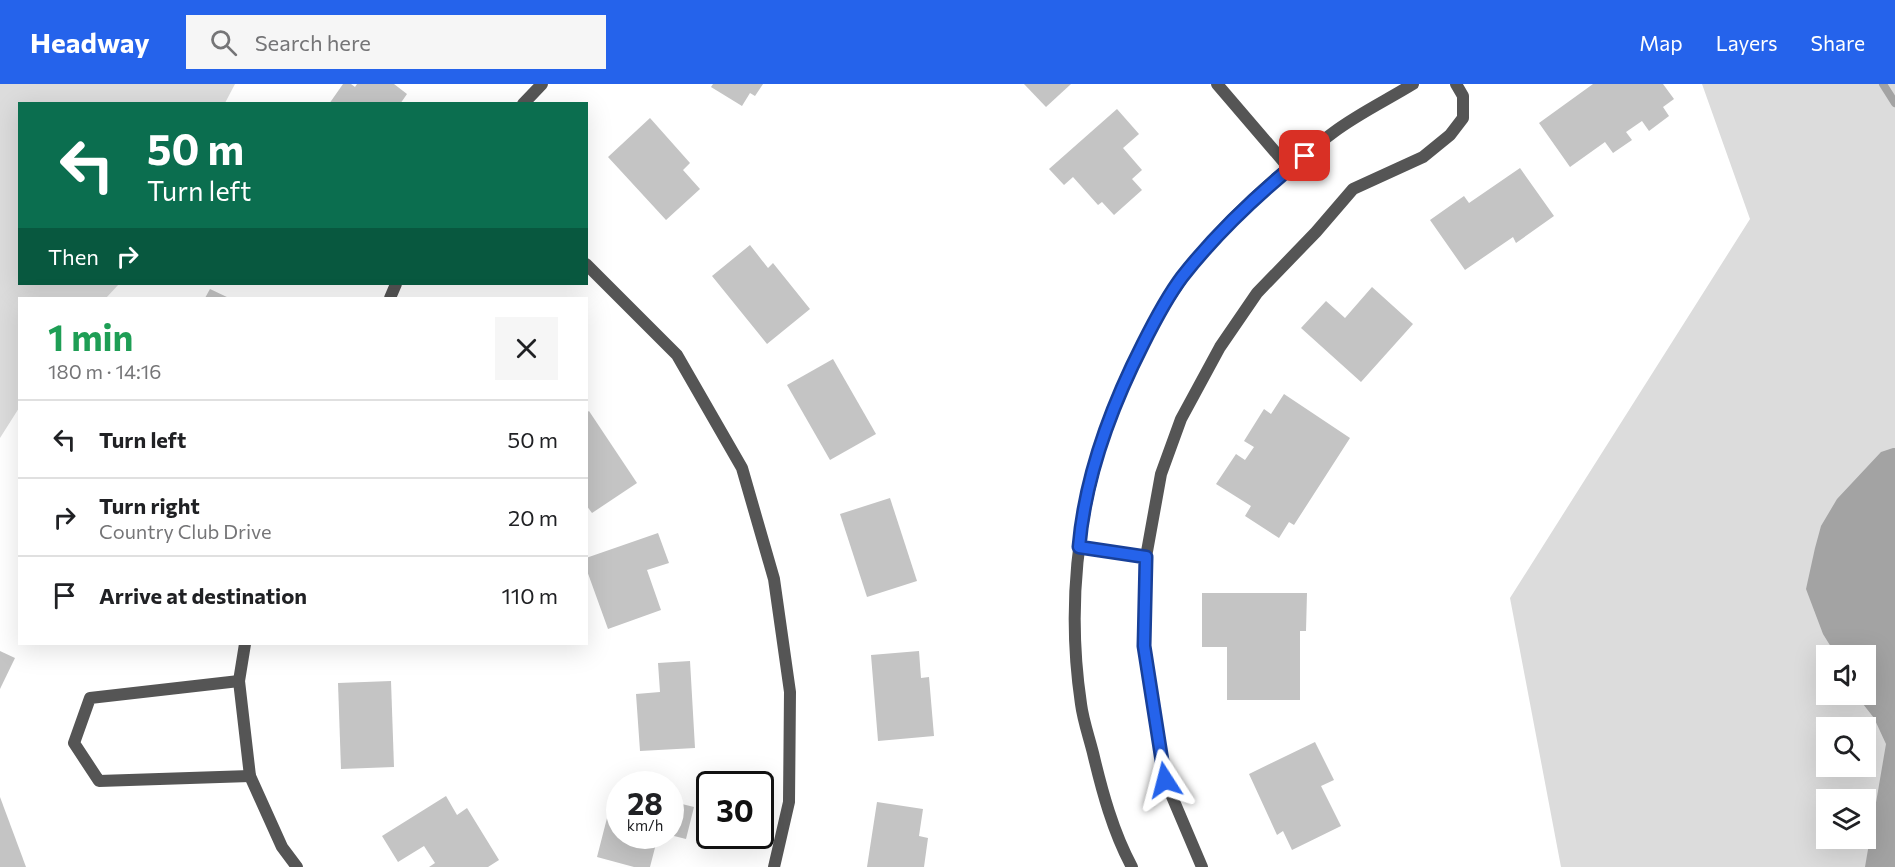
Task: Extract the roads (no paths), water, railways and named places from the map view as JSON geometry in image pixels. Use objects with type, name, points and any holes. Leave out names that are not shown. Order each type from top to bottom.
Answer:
[{"type":"street","points":[[525,102],[542,84]]},
{"type":"street","points":[[1217,84],[1289,168]]},
{"type":"street","points":[[1132,867],[1102,791],[1081,704],[1076,642],[1076,590],[1081,527],[1096,461],[1121,387],[1153,324],[1181,279],[1220,232],[1261,192],[1335,130],[1413,84]]},
{"type":"street","points":[[1202,867],[1165,780],[1144,646],[1146,557],[1161,474],[1181,420],[1220,347],[1257,293],[1316,232],[1353,189],[1423,157],[1450,135],[1463,118],[1463,96],[1456,84]]},
{"type":"street","points":[[588,266],[677,355],[742,468],[774,579],[790,692],[789,802],[774,867]]},
{"type":"street","points":[[1079,547],[1146,557]]},
{"type":"street","points":[[245,645],[239,681],[250,776],[282,848],[297,867]]},
{"type":"street","points":[[239,681],[90,698],[74,743],[99,781],[250,776]]},
{"type":"waterway","points":[[1883,84],[1895,103]]}]
